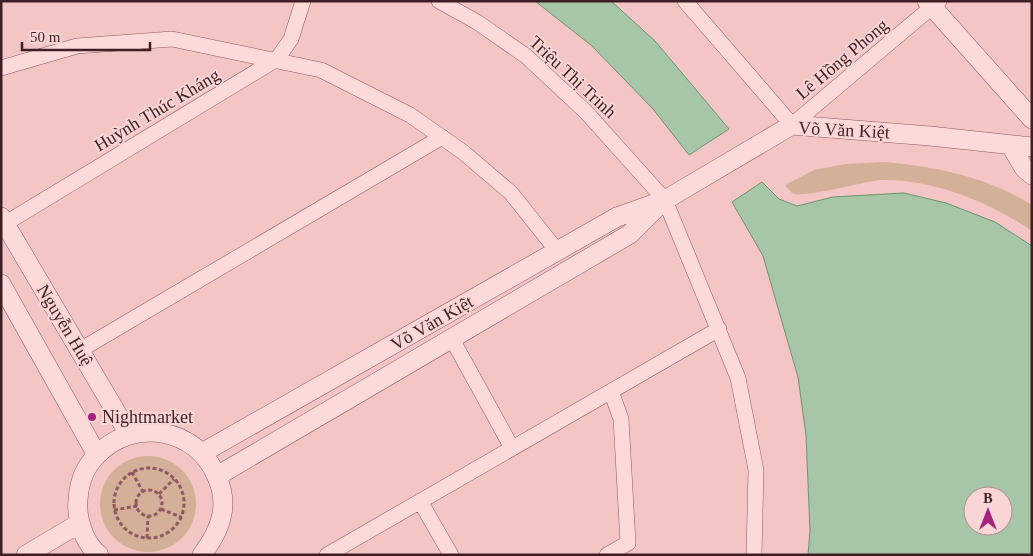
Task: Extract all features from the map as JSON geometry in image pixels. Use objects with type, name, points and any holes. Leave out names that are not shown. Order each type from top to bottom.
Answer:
[{"type":"street","name":"Huỳnh Thúc Kháng","points":[[3,222],[274,60],[291,40],[303,1]]},
{"type":"street","name":"Triệu Thị Trinh","points":[[439,1],[477,22],[526,56],[586,112],[665,200],[738,378],[756,470],[754,555]]},
{"type":"street","points":[[685,1],[792,125]]},
{"type":"street","points":[[933,3],[1032,119]]},
{"type":"street","name":"Lê Hồng Phong","points":[[792,125],[933,3]]},
{"type":"street","points":[[1,68],[77,46],[172,39],[320,70],[410,115],[442,137],[511,193],[558,252]]},
{"type":"street","name":"Võ Văn Kiệt","points":[[202,453],[617,217],[665,200],[792,125],[930,136],[1032,147]]},
{"type":"street","points":[[80,350],[442,137]]},
{"type":"street","points":[[1011,146],[1029,167]]},
{"type":"street","name":"Võ Văn Kiệt","points":[[217,476],[630,234],[665,200]]},
{"type":"street","name":"Nguyễn Huệ","points":[[3,222],[129,434]]},
{"type":"street","name":"Nguyễn Huệ","points":[[1,284],[97,455]]},
{"type":"street","points":[[327,555],[719,329]]},
{"type":"street","points":[[452,339],[512,448]]},
{"type":"street","points":[[607,555],[628,543],[621,419],[611,391]]},
{"type":"street","points":[[96,554],[83,533],[77,510],[79,487],[88,464],[105,446],[129,434],[151,430],[175,435],[197,447],[213,466],[222,489],[222,513],[216,536],[202,555]]},
{"type":"street","points":[[420,501],[451,555]]},
{"type":"street","points":[[26,555],[80,523]]},
{"type":"path","points":[[148,467],[160,469],[174,479],[184,495],[184,508],[181,518],[167,532],[147,538],[129,532],[120,525],[114,510],[114,493],[119,483],[132,472],[148,467]]},
{"type":"path","points":[[132,472],[143,492]]},
{"type":"path","points":[[159,494],[174,479]]},
{"type":"path","points":[[151,490],[159,494],[162,502],[161,509],[157,514],[148,516],[141,513],[136,506],[137,498],[143,492],[151,490]]},
{"type":"path","points":[[114,510],[136,506]]},
{"type":"path","points":[[161,509],[181,518]]},
{"type":"path","points":[[147,538],[148,516]]},
{"type":"shaded area","points":[[535,1],[611,1],[655,41],[729,129],[689,155],[653,109],[592,46]]},
{"type":"shaded area","points":[[885,162],[943,170],[998,187],[1032,205],[1032,231],[1016,220],[980,202],[921,183],[882,180],[808,194],[792,193],[785,185],[814,170],[845,164]]},
{"type":"shaded area","points":[[762,182],[779,199],[797,206],[833,197],[904,193],[946,203],[995,222],[1032,246],[1032,555],[808,555],[810,531],[806,435],[798,377],[763,256],[732,202]]},
{"type":"shaded area","points":[[148,456],[166,460],[182,470],[192,486],[196,504],[192,522],[182,538],[166,548],[148,552],[130,548],[114,538],[104,522],[100,504],[104,486],[114,470],[130,460]]},
{"type":"place","name":"Nightmarket","points":[[92,417]]}]
